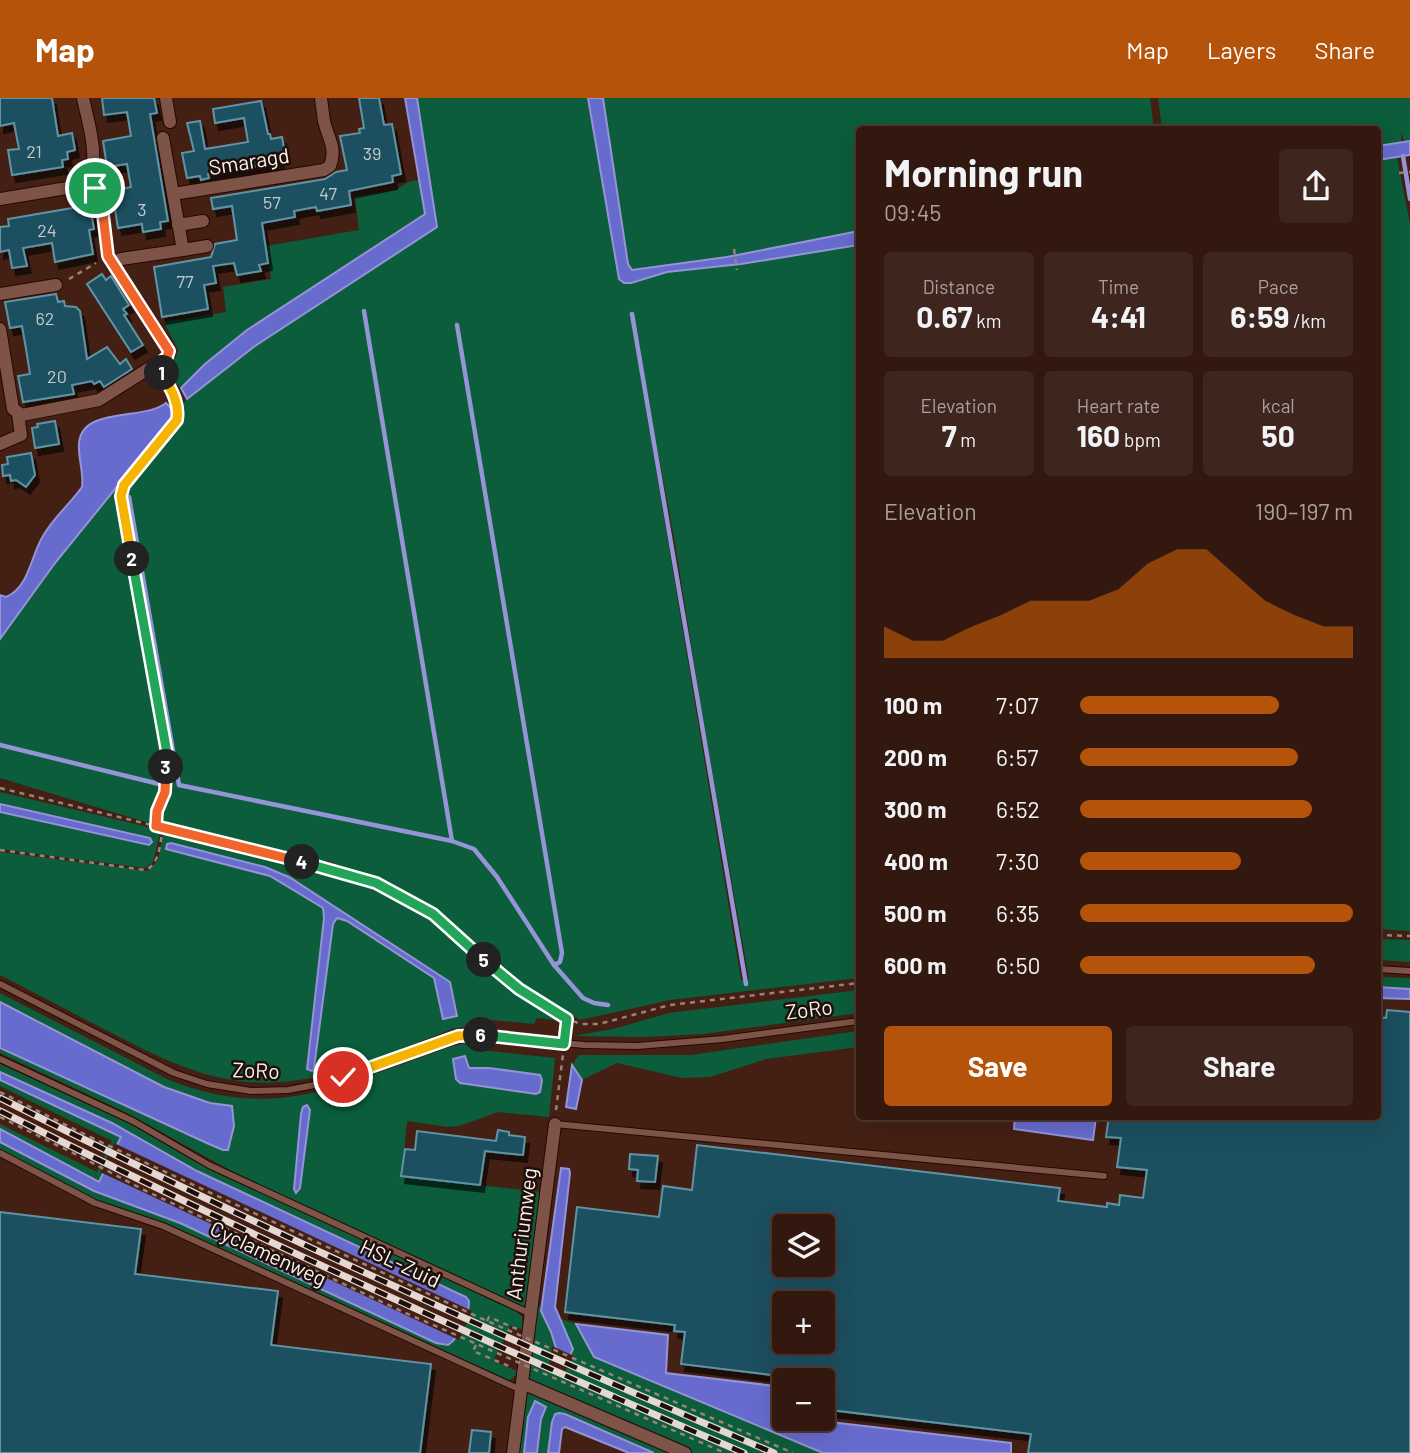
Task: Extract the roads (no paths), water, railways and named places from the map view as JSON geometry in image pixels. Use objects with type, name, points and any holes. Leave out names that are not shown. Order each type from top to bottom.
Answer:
[{"type":"street","points":[[0,199],[74,187],[88,180],[94,160],[83,98]]},
{"type":"street","points":[[166,98],[170,122]]},
{"type":"street","name":"Smaragd","points":[[173,194],[324,170],[330,166],[334,157],[321,98]]},
{"type":"street","points":[[163,138],[183,250]]},
{"type":"street","points":[[18,414],[99,400],[157,365],[167,357],[169,351],[110,259],[101,198],[88,180]]},
{"type":"street","points":[[178,225],[203,221]]},
{"type":"street","points":[[110,259],[206,246]]},
{"type":"street","points":[[0,294],[56,285]]},
{"type":"street","points":[[0,329],[13,409],[18,414],[21,435],[0,444]]},
{"type":"street","name":"Anthuriumweg","points":[[513,1453],[555,1124]]},
{"type":"street","name":"Cyclamenweg","points":[[521,1386],[685,1453]]},
{"type":"lane","points":[[1381,969],[1410,971]]},
{"type":"lane","name":"ZoRo","points":[[0,984],[174,1073],[207,1084],[242,1090],[279,1091],[316,1086],[462,1035],[564,1044],[677,1044],[856,1021]]},
{"type":"lane","points":[[0,1059],[133,1121],[209,1165],[531,1314]]},
{"type":"lane","points":[[555,1124],[1104,1176]]},
{"type":"lane","name":"Cyclamenweg","points":[[0,1153],[95,1203],[163,1226],[521,1386]]},
{"type":"waterway","points":[[1403,156],[1410,199]]},
{"type":"waterway","points":[[364,311],[452,841]]},
{"type":"waterway","points":[[632,314],[746,984]]},
{"type":"waterway","points":[[457,325],[562,953],[560,962],[554,965]]},
{"type":"waterway","points":[[129,497],[179,785],[452,841],[474,849],[497,877],[554,965],[583,998],[608,1005]]},
{"type":"waterway","points":[[0,745],[159,784]]},
{"type":"railway","points":[[0,1098],[384,1282],[774,1453]]},
{"type":"railway","points":[[0,1111],[369,1288],[744,1453]]}]
